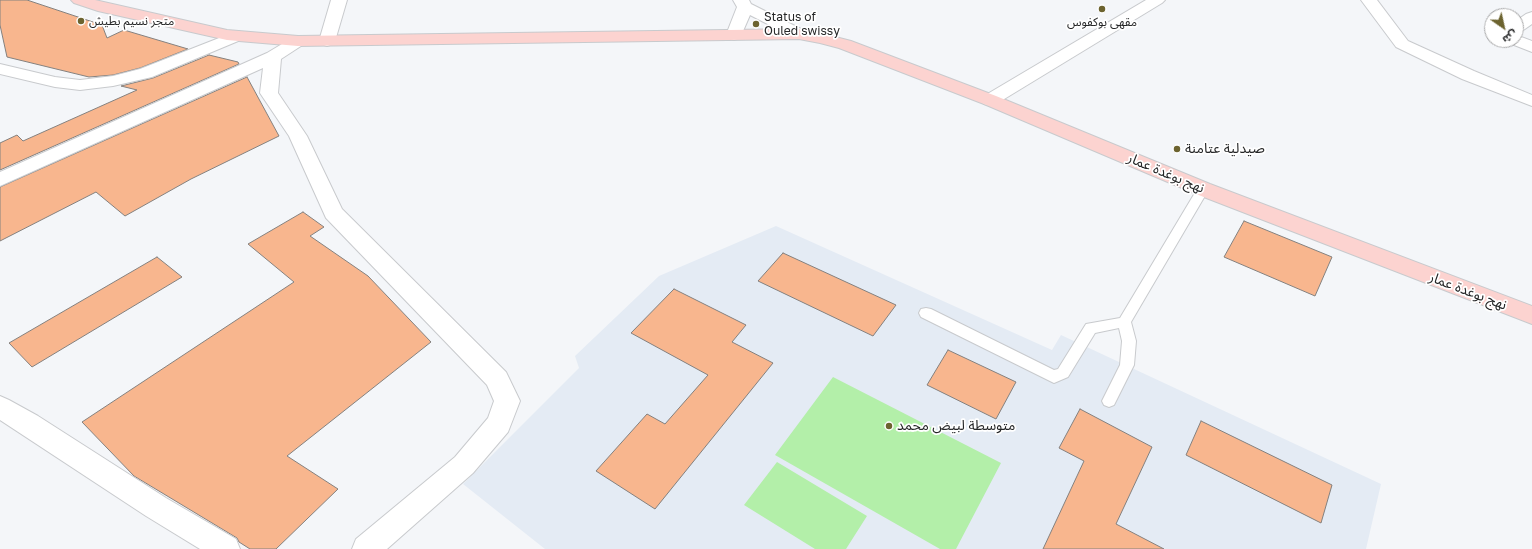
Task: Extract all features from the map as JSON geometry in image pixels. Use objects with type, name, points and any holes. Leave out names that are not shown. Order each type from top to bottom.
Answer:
[{"type":"main road","name":"نهج بوغدة عمار","points":[[79,0],[104,8],[227,35],[298,41],[799,34],[845,44],[990,100],[1203,189],[1532,315]]},
{"type":"street","points":[[327,41],[339,0]]},
{"type":"street","points":[[990,100],[1156,0]]},
{"type":"street","points":[[1369,0],[1402,44],[1468,75],[1532,101]]},
{"type":"street","points":[[734,35],[744,4],[799,34]]},
{"type":"street","points":[[0,69],[55,82],[80,85],[113,81],[146,72],[237,36]]},
{"type":"street","points":[[0,180],[273,57],[298,41]]},
{"type":"street","points":[[273,57],[269,93],[298,136],[333,214],[497,379],[507,401],[499,424],[464,465],[366,549]]},
{"type":"street","points":[[0,407],[35,428],[156,507],[226,549]]},
{"type":"lane","points":[[1109,401],[1127,365],[1129,341],[1124,322],[1203,189]]},
{"type":"lane","points":[[926,314],[1054,377],[1064,373],[1091,328],[1124,322]]},
{"type":"shaded area","name":"متوسطة لبيض محمد","points":[[776,226],[1052,350],[1061,335],[1381,484],[1366,549],[545,549],[463,484],[579,368],[575,356],[659,276]]},
{"type":"green space","points":[[833,377],[1001,463],[956,549],[940,549],[775,455]]},
{"type":"green space","points":[[777,462],[867,516],[846,549],[815,549],[744,505]]},
{"type":"building","points":[[0,0],[27,0],[102,25],[107,38],[124,30],[188,49],[140,68],[113,75],[89,77],[7,57],[0,25]]},
{"type":"building","points":[[209,55],[238,62],[239,64],[0,170],[0,143],[17,135],[23,141],[137,90],[121,86],[153,78]]},
{"type":"building","points":[[247,77],[279,136],[191,179],[125,216],[96,192],[0,241],[0,187]]},
{"type":"building","points":[[303,212],[324,227],[310,236],[368,276],[431,342],[287,456],[338,489],[276,549],[250,549],[239,542],[237,538],[134,476],[82,422],[294,282],[248,244]]},
{"type":"building","points":[[1244,221],[1332,257],[1315,296],[1224,257]]},
{"type":"building","points":[[783,253],[896,305],[873,336],[758,281]]},
{"type":"building","points":[[157,257],[182,277],[32,367],[9,343]]},
{"type":"building","points":[[674,289],[746,325],[732,342],[773,363],[655,509],[596,471],[647,414],[665,424],[708,375],[631,333]]},
{"type":"building","points":[[948,350],[1016,382],[996,419],[927,385]]},
{"type":"building","points":[[1080,409],[1152,447],[1116,524],[1164,549],[1043,549],[1084,461],[1059,448]]},
{"type":"building","points":[[1201,421],[1332,485],[1321,523],[1186,455]]},
{"type":"place","name":"مقهى بوكفوس","points":[[1102,9]]},
{"type":"place","name":"متجر نسيم بطيش","points":[[81,21]]},
{"type":"place","name":"Status of Ouled swissy","points":[[756,24]]},
{"type":"place","name":"صيدلية عتامنة","points":[[1177,149]]},
{"type":"place","name":"متوسطة لبيض محمد","points":[[889,426]]}]
